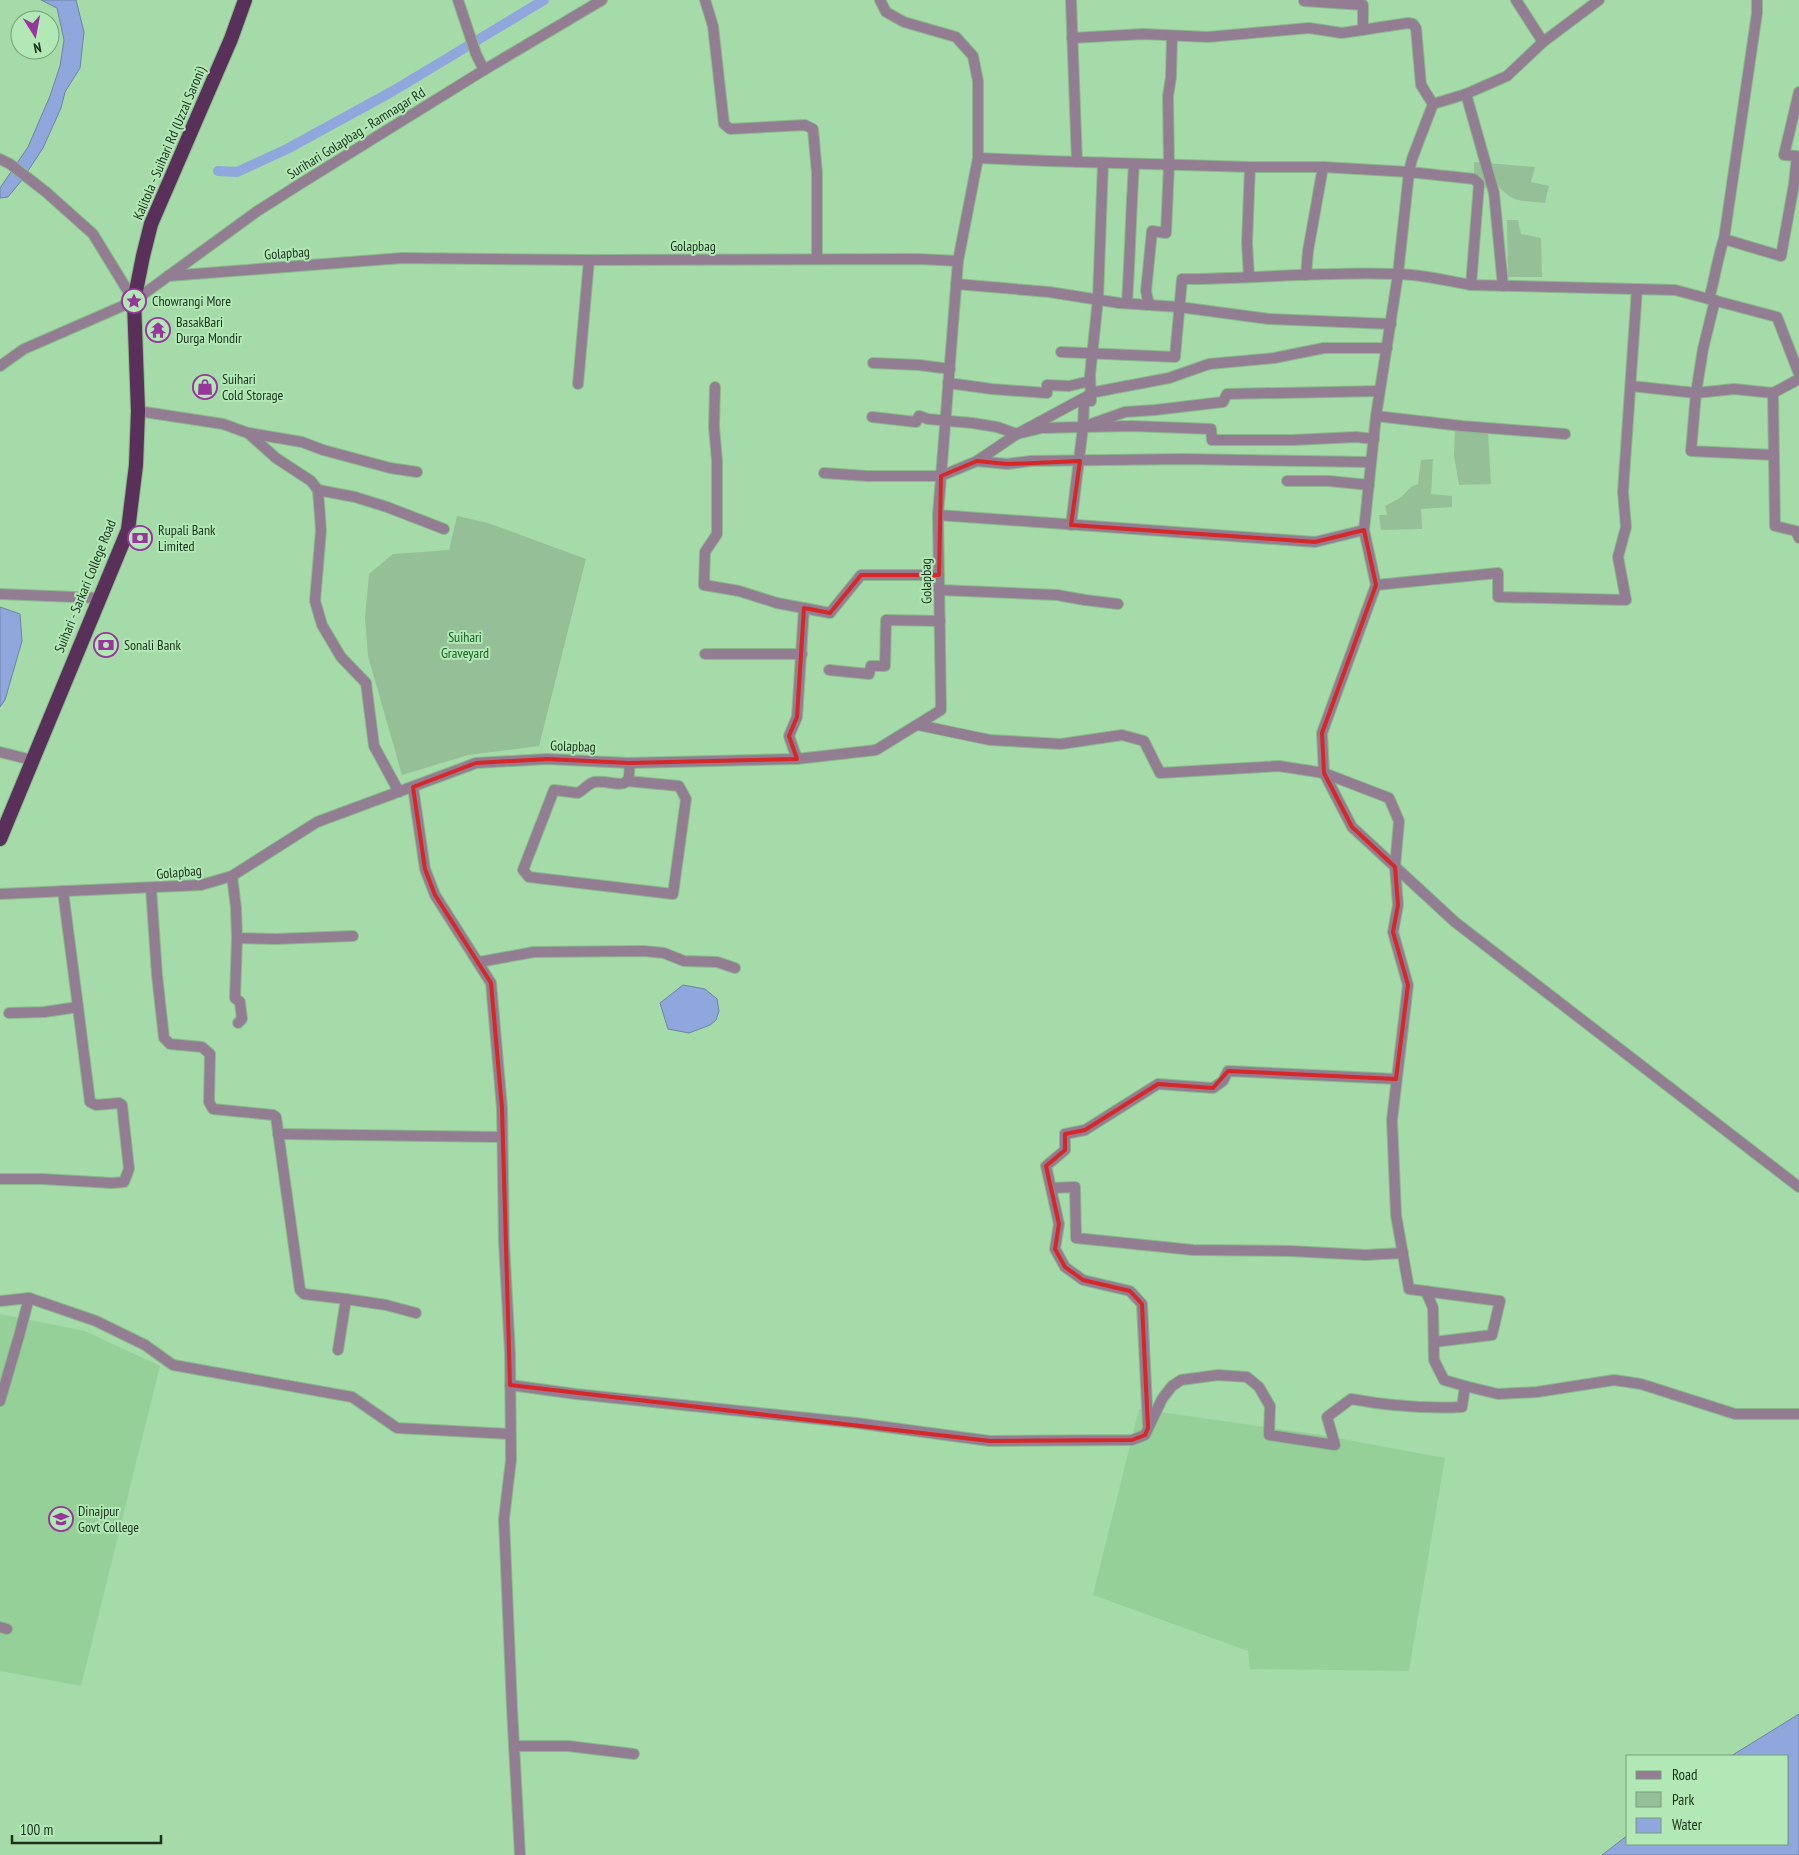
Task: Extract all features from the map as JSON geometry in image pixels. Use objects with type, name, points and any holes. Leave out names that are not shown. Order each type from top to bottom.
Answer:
[{"type":"highway","name":"Kalitola - Suihari Rd (Uzzal Saroni)","points":[[134,301],[151,224],[246,0]]},
{"type":"highway","name":"Suihari - Sarkari College Road","points":[[0,840],[128,530],[136,465],[138,411],[134,301]]},
{"type":"street","points":[[458,0],[476,54],[484,70]]},
{"type":"street","name":"Surihari Golapbag - Ramnagar Rd","points":[[0,366],[24,349],[134,301],[263,207],[484,70],[602,0]]},
{"type":"street","points":[[705,0],[713,26],[724,124],[730,129],[805,125],[813,129],[817,173],[817,259]]},
{"type":"street","points":[[880,0],[886,12],[904,22],[956,37],[973,56],[978,81],[978,158],[958,261]]},
{"type":"street","points":[[1071,0],[1077,162]]},
{"type":"street","points":[[1516,0],[1543,42]]},
{"type":"street","points":[[1433,104],[1466,94],[1507,76],[1543,42],[1599,0]]},
{"type":"street","points":[[1757,0],[1757,13],[1745,103],[1724,239],[1718,256],[1696,393],[1691,451],[1774,455]]},
{"type":"street","points":[[1304,1],[1363,6],[1363,30]]},
{"type":"street","points":[[1072,38],[1143,34],[1172,36],[1234,35],[1309,28],[1342,33],[1408,23],[1413,24],[1416,28],[1421,85],[1433,104]]},
{"type":"street","points":[[1149,305],[1146,291],[1152,231],[1166,233],[1169,164],[1168,96],[1171,77],[1172,36]]},
{"type":"street","points":[[1724,239],[1781,256],[1798,156],[1784,155],[1799,92]]},
{"type":"street","points":[[1466,94],[1494,193],[1503,286]]},
{"type":"street","points":[[1433,104],[1409,172],[1398,274],[1376,416],[1364,530],[1376,585],[1322,733],[1324,773],[1352,827],[1455,922],[1799,1187]]},
{"type":"street","points":[[978,158],[1134,164],[1323,167],[1409,172],[1474,179],[1479,184],[1471,285]]},
{"type":"street","points":[[0,159],[10,164],[46,192],[93,234],[134,301]]},
{"type":"street","points":[[1070,525],[1080,461],[1084,403],[1086,400],[1091,401],[1090,381],[1098,300],[1103,163]]},
{"type":"street","points":[[1127,303],[1134,164]]},
{"type":"street","points":[[1249,277],[1247,243],[1250,167]]},
{"type":"street","points":[[1306,275],[1308,251],[1323,167]]},
{"type":"street","name":"Golapbag","points":[[0,894],[201,886],[232,876],[317,822],[476,763],[547,759],[629,763],[797,759],[876,750],[941,710],[938,515],[958,261],[918,259],[589,260],[402,258],[168,276]]},
{"type":"street","points":[[578,384],[589,260]]},
{"type":"street","points":[[1060,352],[1175,357],[1182,279],[1398,274],[1471,285],[1675,290],[1777,317],[1799,374]]},
{"type":"street","points":[[956,284],[1049,292],[1098,300],[1179,307],[1270,319],[1390,324]]},
{"type":"street","points":[[1376,585],[1498,573],[1498,597],[1626,600],[1618,557],[1626,527],[1623,492],[1637,289]]},
{"type":"street","points":[[824,473],[867,476],[941,476],[977,461],[1017,434],[1091,394],[1168,378],[1209,364],[1274,358],[1324,348],[1387,348]]},
{"type":"street","points":[[873,363],[919,365],[950,369]]},
{"type":"street","points":[[1631,386],[1696,393],[1734,389],[1773,393],[1799,379]]},
{"type":"street","points":[[948,383],[976,388],[1047,393],[1047,385],[1069,386],[1090,381]]},
{"type":"street","points":[[715,387],[714,427],[717,461],[717,534],[705,552],[704,586],[739,590],[777,603],[830,613],[862,575],[939,575]]},
{"type":"street","points":[[1083,427],[1125,412],[1224,402],[1227,394],[1380,391]]},
{"type":"street","points":[[1773,393],[1774,526],[1796,531],[1799,538]]},
{"type":"street","points":[[138,411],[223,424],[248,433],[302,442],[323,450],[390,468],[417,472]]},
{"type":"street","points":[[872,417],[916,422],[919,416],[928,419],[997,427],[1017,434],[1042,428],[1132,426],[1211,429],[1212,440],[1293,440],[1356,437],[1374,439]]},
{"type":"street","points":[[1376,416],[1462,426],[1565,434]]},
{"type":"street","points":[[248,433],[276,458],[311,480],[318,490],[321,530],[315,601],[322,625],[341,657],[366,683],[374,746],[399,792]]},
{"type":"street","points":[[977,461],[1007,464],[1031,460],[1183,459],[1371,462]]},
{"type":"street","points":[[1287,481],[1329,481],[1369,485]]},
{"type":"street","points":[[318,490],[355,497],[444,529]]},
{"type":"street","points":[[938,515],[1315,542],[1364,530]]},
{"type":"street","points":[[940,590],[1057,594],[1118,604]]},
{"type":"street","points":[[0,594],[99,598]]},
{"type":"street","points":[[797,759],[789,736],[797,717],[804,608]]},
{"type":"street","points":[[829,670],[869,674],[871,666],[885,666],[886,620],[940,621]]},
{"type":"street","points":[[705,654],[802,654]]},
{"type":"street","points":[[918,724],[990,740],[1062,744],[1122,735],[1144,741],[1160,773],[1279,766],[1324,773],[1388,798],[1399,821],[1395,867],[1398,904],[1393,932],[1408,985],[1392,1120],[1396,1215],[1408,1289],[1500,1301],[1492,1334],[1434,1342]]},
{"type":"street","points":[[0,752],[32,760]]},
{"type":"street","points":[[627,781],[679,786],[686,799],[673,894],[529,877],[525,874],[523,870],[554,790],[578,793],[591,783],[621,784],[630,777],[629,763]]},
{"type":"street","points":[[413,787],[425,869],[440,903],[491,983],[502,1108],[511,1460],[504,1519],[520,1855]]},
{"type":"street","points":[[232,876],[237,938],[234,998],[240,1002],[242,1019],[238,1023]]},
{"type":"street","points":[[151,888],[157,975],[164,1038],[170,1044],[202,1047],[210,1054],[209,1102],[213,1109],[272,1115],[278,1121],[278,1134],[300,1290],[304,1294],[386,1305],[416,1313]]},
{"type":"street","points":[[0,1179],[112,1183],[124,1182],[129,1169],[124,1109],[122,1105],[119,1103],[96,1105],[90,1102],[63,891]]},
{"type":"street","points":[[237,938],[276,939],[353,936]]},
{"type":"street","points":[[479,962],[534,952],[644,951],[664,953],[684,961],[716,962],[735,968]]},
{"type":"street","points":[[9,1013],[44,1012],[78,1006]]},
{"type":"street","points":[[1148,1428],[1142,1304],[1130,1291],[1083,1280],[1065,1267],[1055,1249],[1059,1224],[1046,1166],[1065,1150],[1065,1134],[1085,1130],[1158,1084],[1213,1088],[1223,1081],[1228,1072],[1396,1079]]},
{"type":"street","points":[[278,1134],[502,1137]]},
{"type":"street","points":[[1051,1188],[1075,1187],[1076,1238],[1192,1250],[1290,1251],[1366,1255],[1403,1253]]},
{"type":"street","points":[[1426,1291],[1433,1308],[1434,1360],[1444,1380],[1498,1394],[1538,1392],[1614,1380],[1641,1384],[1735,1414],[1799,1414]]},
{"type":"street","points":[[0,1301],[28,1298],[111,1327],[145,1345],[173,1365],[352,1397],[397,1428],[510,1434]]},
{"type":"street","points":[[0,1401],[20,1336],[28,1298]]},
{"type":"street","points":[[338,1350],[346,1300]]},
{"type":"street","points":[[510,1385],[576,1394],[856,1423],[990,1441],[1132,1440],[1145,1435],[1162,1399],[1172,1386],[1181,1380],[1218,1375],[1247,1377],[1259,1387],[1270,1406],[1269,1435],[1336,1445],[1327,1417],[1351,1399],[1392,1406],[1462,1407],[1465,1386]]},
{"type":"street","points":[[514,1746],[568,1746],[634,1754]]},
{"type":"highlighted area","points":[[977,461],[1007,464],[1080,461],[1071,525],[1315,542],[1364,530],[1376,585],[1322,733],[1324,773],[1352,827],[1395,867],[1398,905],[1393,932],[1408,985],[1396,1079],[1228,1071],[1213,1088],[1158,1084],[1085,1130],[1065,1134],[1065,1150],[1046,1166],[1059,1224],[1055,1249],[1065,1267],[1083,1280],[1130,1291],[1142,1304],[1148,1428],[1145,1435],[1132,1440],[990,1441],[510,1385],[502,1108],[491,983],[435,895],[425,869],[413,787],[476,763],[547,759],[629,763],[797,759],[789,736],[797,717],[804,608],[830,613],[861,575],[939,575],[941,476]]},
{"type":"shaded area","name":"Dinajpur Govt College","points":[[0,1314],[85,1331],[160,1366],[81,1686],[0,1671]]},
{"type":"shaded area","points":[[1139,1409],[1321,1435],[1445,1458],[1409,1671],[1250,1669],[1248,1651],[1093,1595]]},
{"type":"green space","points":[[1474,162],[1535,167],[1531,182],[1549,186],[1545,203],[1518,200],[1508,195],[1496,184],[1485,188],[1474,179]]},
{"type":"green space","points":[[1507,220],[1518,220],[1521,234],[1541,238],[1542,277],[1508,277]]},
{"type":"green space","points":[[1455,429],[1488,433],[1491,484],[1459,485],[1454,455]]},
{"type":"green space","points":[[1433,459],[1431,494],[1452,496],[1452,507],[1421,509],[1422,529],[1381,530],[1379,515],[1387,515],[1385,506],[1400,498],[1411,487],[1418,484],[1421,460]]},
{"type":"green space","name":"Suihari Graveyard","points":[[457,516],[488,523],[586,559],[539,746],[468,755],[402,775],[368,656],[365,618],[369,574],[393,554],[449,550]]},
{"type":"water","points":[[41,0],[76,0],[84,32],[80,68],[65,92],[61,108],[43,148],[22,180],[8,197],[0,198],[0,188],[28,147],[50,96],[60,66],[64,40],[60,22],[60,10]]},
{"type":"water","points":[[0,607],[20,614],[22,641],[5,700],[0,707]]},
{"type":"water","points":[[683,985],[705,989],[717,999],[719,1011],[716,1020],[710,1025],[689,1033],[668,1029],[660,1003]]},
{"type":"water","points":[[1799,1714],[1799,1855],[1602,1855],[1626,1837],[1626,1845],[1789,1845],[1789,1755],[1733,1755]]},
{"type":"waterway","points":[[218,171],[237,172],[287,149],[393,91],[544,0]]},
{"type":"place","name":"Chowrangi More","points":[[134,301]]},
{"type":"place","name":"BasakBari Durga Mondir","points":[[158,330]]},
{"type":"place","name":"Suihari Cold Storage","points":[[205,387]]},
{"type":"place","name":"Rupali Bank Limited","points":[[140,538]]},
{"type":"place","name":"Sonali Bank","points":[[106,645]]},
{"type":"place","name":"Dinajpur Govt College","points":[[61,1519]]}]
